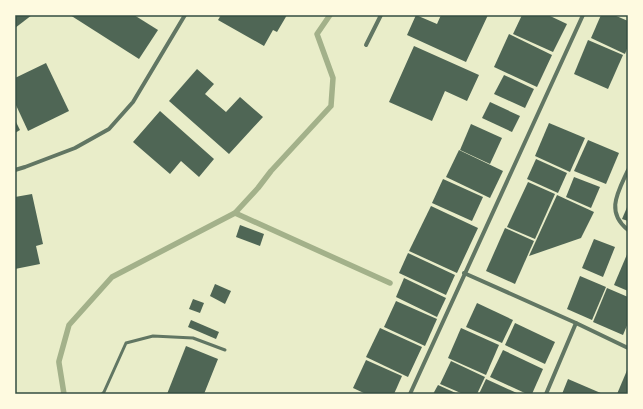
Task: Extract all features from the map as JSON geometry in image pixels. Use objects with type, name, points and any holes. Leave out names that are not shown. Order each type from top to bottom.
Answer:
[{"type":"street","points":[[15,170],[75,148],[109,129],[133,102],[185,15]]},
{"type":"street","points":[[366,45],[381,15]]},
{"type":"street","points":[[410,394],[583,15]]},
{"type":"street","points":[[628,170],[616,198],[615,209],[617,218],[628,230]]},
{"type":"street","points":[[464,273],[628,348]]},
{"type":"street","points":[[546,394],[576,323]]},
{"type":"lane","points":[[103,394],[126,343],[153,336],[193,338],[225,350]]},
{"type":"building","points":[[15,15],[32,15],[15,28]]},
{"type":"building","points":[[70,15],[134,15],[158,30],[139,59]]},
{"type":"building","points":[[221,15],[287,15],[277,32],[273,30],[264,46],[218,20]]},
{"type":"building","points":[[416,15],[437,24],[441,15],[488,15],[466,62],[407,35]]},
{"type":"building","points":[[522,15],[548,15],[567,24],[553,52],[513,34]]},
{"type":"building","points":[[601,15],[614,15],[628,21],[628,46],[625,54],[591,38]]},
{"type":"building","points":[[509,34],[552,55],[537,87],[494,67]]},
{"type":"building","points":[[588,40],[623,55],[608,89],[574,74]]},
{"type":"building","points":[[414,46],[479,75],[467,101],[445,91],[432,121],[389,102]]},
{"type":"building","points":[[46,63],[69,111],[28,131],[15,103],[15,78]]},
{"type":"building","points":[[197,69],[214,84],[205,94],[226,112],[240,97],[263,117],[229,154],[169,101]]},
{"type":"building","points":[[504,75],[534,89],[525,108],[494,94]]},
{"type":"building","points":[[490,102],[520,116],[512,132],[482,118]]},
{"type":"building","points":[[160,111],[214,159],[199,177],[181,161],[170,174],[133,142]]},
{"type":"building","points":[[15,120],[20,130],[15,133]]},
{"type":"building","points":[[549,123],[585,138],[570,172],[535,156]]},
{"type":"building","points":[[471,124],[502,138],[490,164],[460,150]]},
{"type":"building","points":[[588,140],[619,153],[606,184],[574,171]]},
{"type":"building","points":[[459,150],[503,171],[490,198],[446,177]]},
{"type":"building","points":[[536,159],[567,173],[558,193],[527,179]]},
{"type":"building","points":[[574,177],[600,187],[591,208],[566,197]]},
{"type":"building","points":[[443,179],[483,197],[472,221],[432,203]]},
{"type":"building","points":[[528,182],[555,194],[535,239],[507,227]]},
{"type":"building","points":[[32,194],[43,244],[36,246],[40,264],[15,269],[15,197]]},
{"type":"building","points":[[557,195],[594,212],[581,238],[529,256]]},
{"type":"building","points":[[628,205],[628,221],[622,219]]},
{"type":"building","points":[[431,206],[478,228],[457,273],[409,251]]},
{"type":"building","points":[[240,225],[264,234],[260,246],[236,237]]},
{"type":"building","points":[[505,228],[534,241],[515,284],[486,271]]},
{"type":"building","points":[[594,239],[615,247],[603,277],[582,268]]},
{"type":"building","points":[[628,252],[628,291],[614,285]]},
{"type":"building","points":[[408,253],[455,275],[446,295],[399,273]]},
{"type":"building","points":[[580,276],[606,287],[592,320],[567,309]]},
{"type":"building","points":[[404,278],[446,298],[437,317],[396,297]]},
{"type":"building","points":[[215,284],[231,291],[225,304],[210,296]]},
{"type":"building","points":[[607,288],[628,297],[628,323],[623,335],[593,322]]},
{"type":"building","points":[[193,299],[204,303],[200,313],[189,309]]},
{"type":"building","points":[[396,301],[437,319],[425,346],[384,327]]},
{"type":"building","points":[[477,303],[513,320],[502,343],[466,327]]},
{"type":"building","points":[[191,320],[219,332],[216,339],[188,327]]},
{"type":"building","points":[[515,323],[555,342],[545,364],[505,345]]},
{"type":"building","points":[[380,328],[422,347],[408,377],[366,357]]},
{"type":"building","points":[[461,328],[499,345],[486,375],[448,358]]},
{"type":"building","points":[[186,346],[218,359],[204,394],[167,394]]},
{"type":"building","points":[[503,350],[543,369],[532,394],[527,394],[490,377]]},
{"type":"building","points":[[366,360],[402,376],[394,394],[366,394],[353,388]]},
{"type":"building","points":[[451,361],[485,377],[477,394],[463,394],[440,384]]},
{"type":"building","points":[[628,368],[628,394],[617,394]]},
{"type":"building","points":[[486,379],[519,394],[479,394]]},
{"type":"building","points":[[568,379],[603,394],[562,394]]},
{"type":"building","points":[[438,385],[458,394],[433,394]]},
{"type":"waterway","points":[[59,361],[69,325],[112,277],[235,213],[271,171],[331,106],[333,78],[317,34],[330,15]]},
{"type":"waterway","points":[[235,213],[390,283]]},
{"type":"waterway","points":[[59,363],[64,394]]}]
